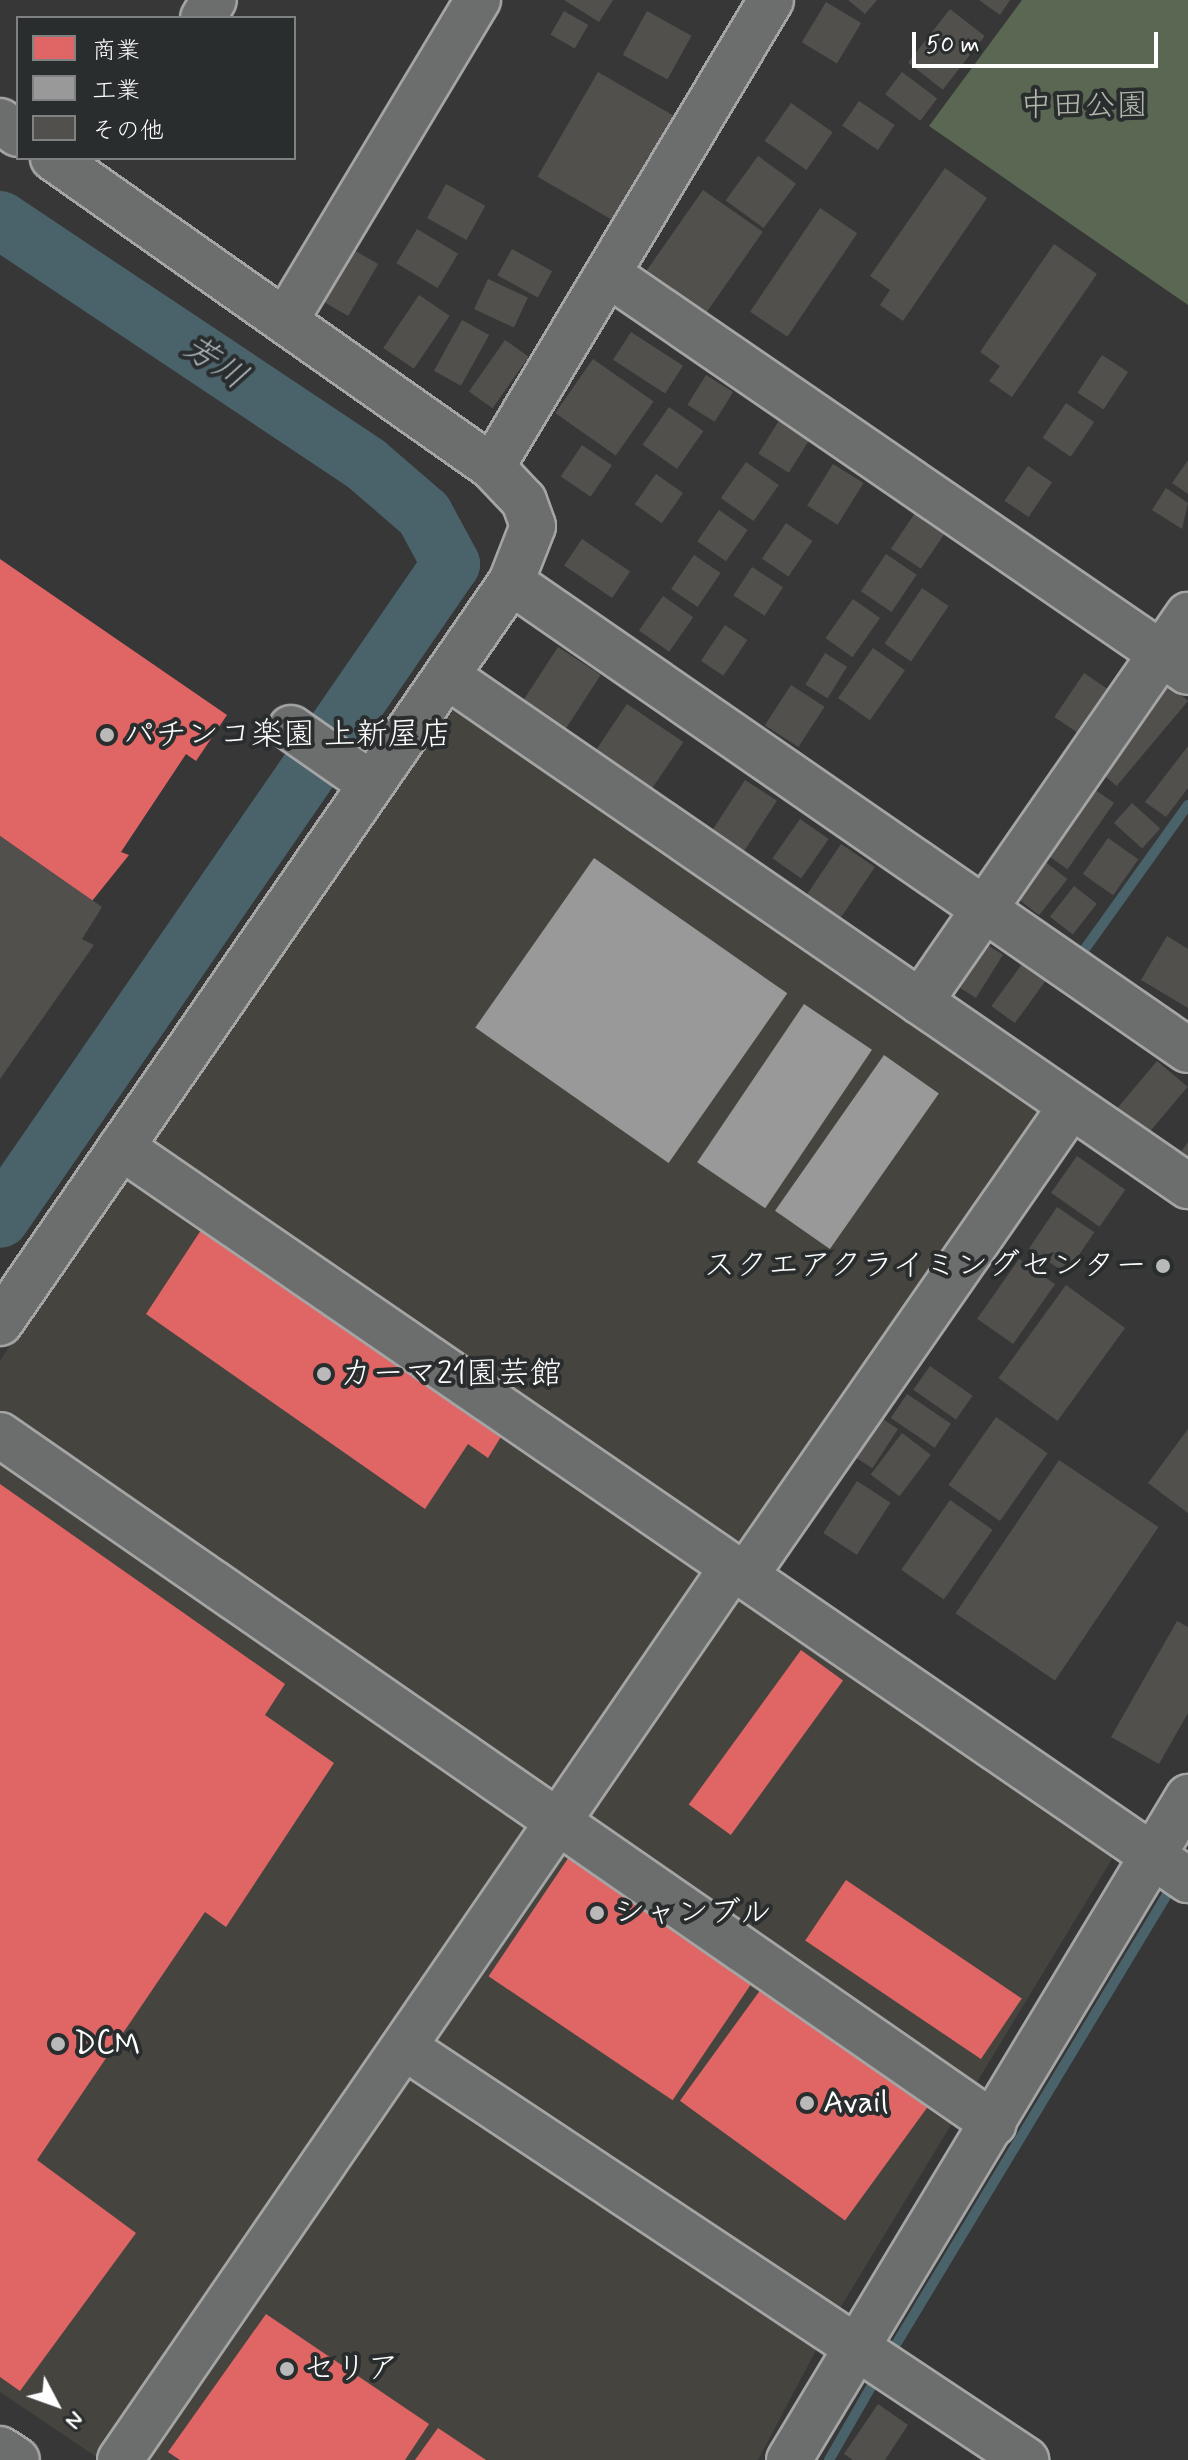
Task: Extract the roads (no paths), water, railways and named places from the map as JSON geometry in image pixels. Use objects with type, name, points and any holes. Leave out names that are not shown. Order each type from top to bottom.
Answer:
[{"type":"street","points":[[285,321],[478,0]]},
{"type":"street","points":[[492,467],[771,0]]},
{"type":"street","points":[[0,1323],[121,1147],[364,779],[447,676],[511,582],[533,526],[524,501],[492,467],[285,321],[110,174],[60,160]]},
{"type":"street","points":[[608,274],[1175,663]]},
{"type":"street","points":[[511,582],[988,908],[1188,1050]]},
{"type":"street","points":[[920,1002],[1175,663],[1188,615]]},
{"type":"street","points":[[447,676],[1188,1186]]},
{"type":"street","points":[[291,728],[364,779]]},
{"type":"street","points":[[120,2460],[404,2047],[1071,1106]]},
{"type":"street","points":[[121,1147],[1171,1868]]},
{"type":"street","points":[[0,1435],[994,2124]]},
{"type":"street","points":[[789,2460],[994,2124],[1171,1868],[1188,1797]]},
{"type":"street","points":[[404,2047],[1026,2460]]},
{"type":"street","points":[[0,2449],[17,2460]]},
{"type":"waterway","name":"芳川","points":[[0,220],[367,465],[424,514],[451,564],[0,1219]]},
{"type":"waterway","points":[[1088,957],[1082,953],[1188,805]]},
{"type":"waterway","points":[[889,2356],[1174,1883]]},
{"type":"waterway","points":[[829,2460],[879,2373]]},
{"type":"place","name":"パチンコ楽園 上新屋店","points":[[107,735]]},
{"type":"place","name":"スクエアクライミングセンター","points":[[1163,1266]]},
{"type":"place","name":"カーマ21園芸館","points":[[324,1374]]},
{"type":"place","name":"シャンブル","points":[[597,1913]]},
{"type":"place","name":"DCM","points":[[58,2044]]},
{"type":"place","name":"Avail","points":[[807,2103]]},
{"type":"place","name":"セリア","points":[[287,2369]]},
{"type":"park label","name":"中田公園","points":[[1084,106]]}]
